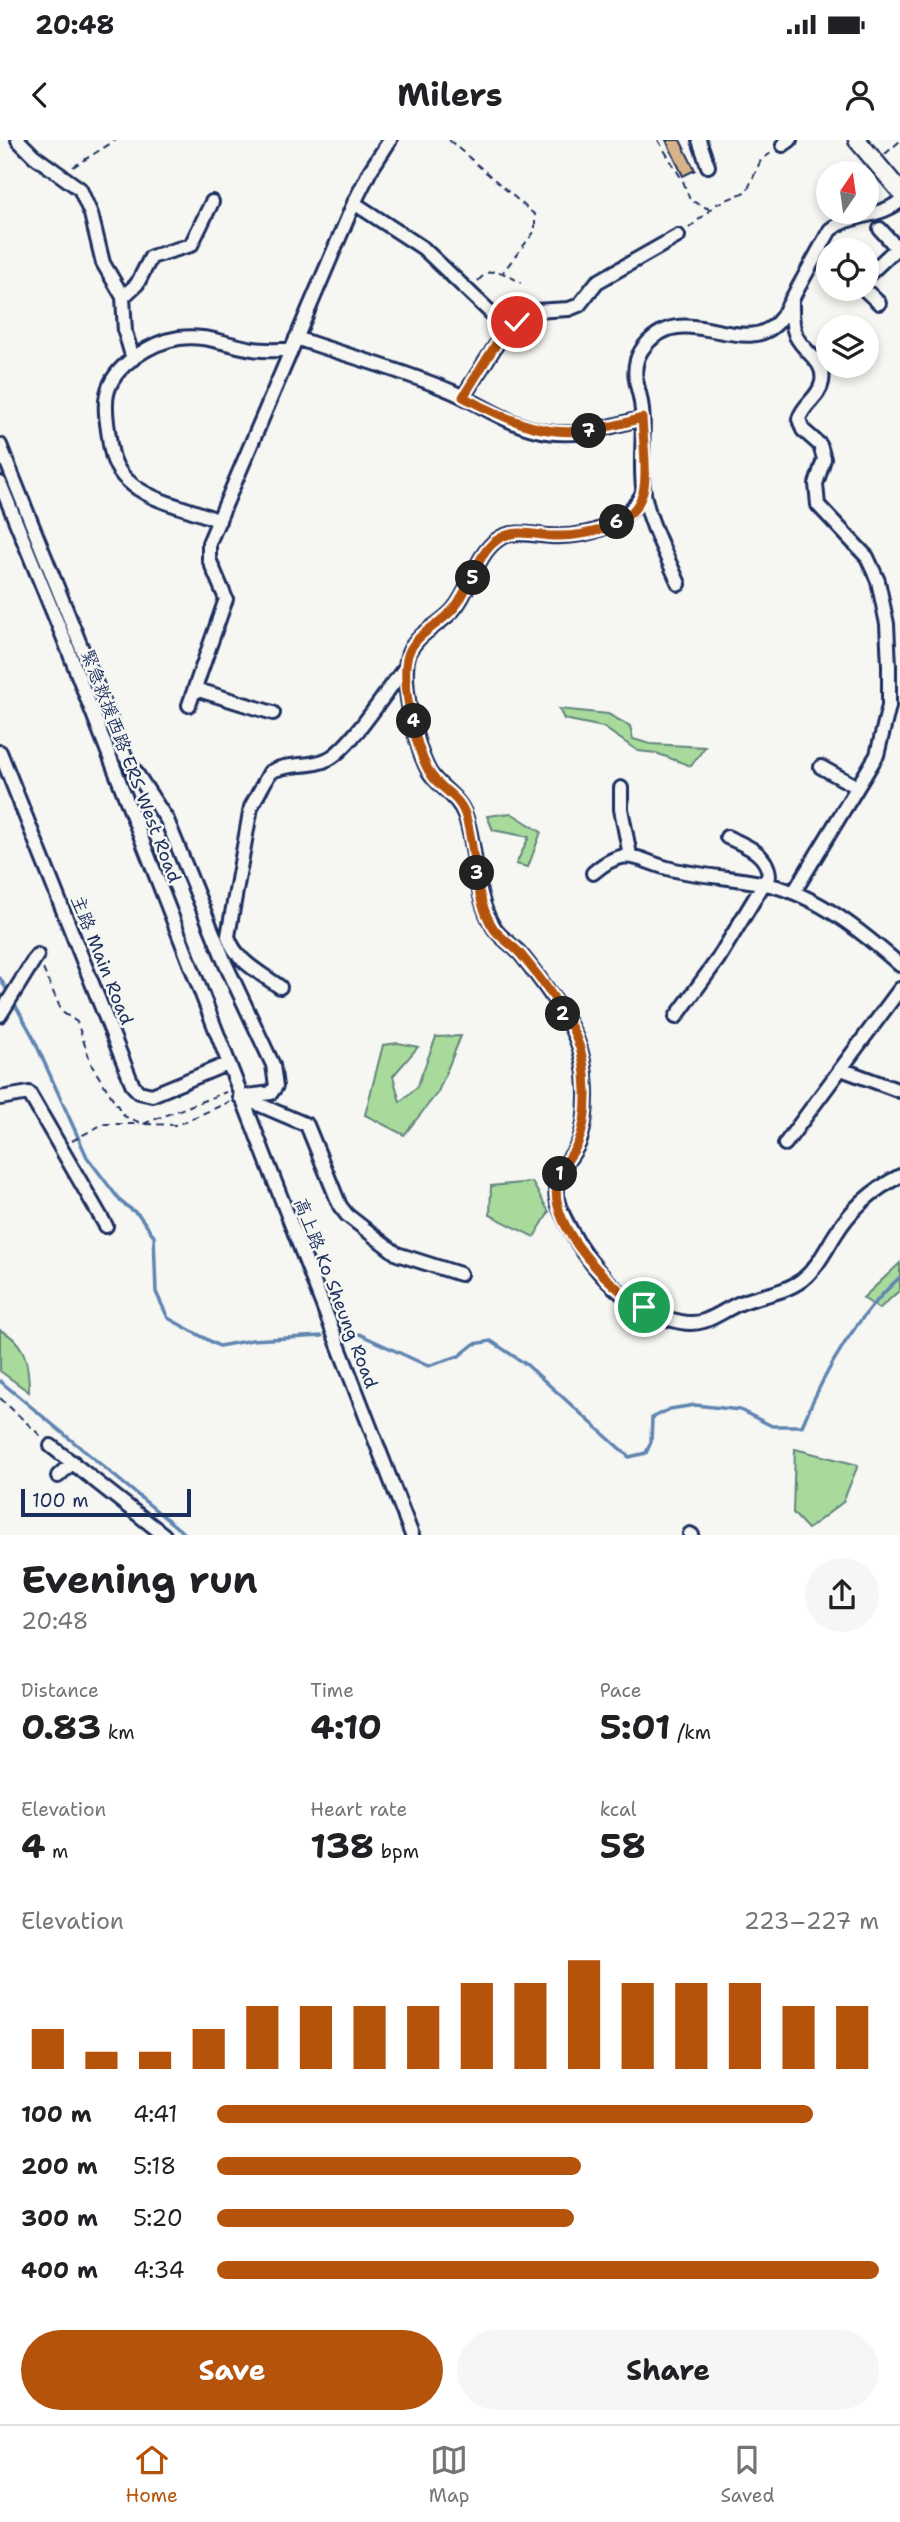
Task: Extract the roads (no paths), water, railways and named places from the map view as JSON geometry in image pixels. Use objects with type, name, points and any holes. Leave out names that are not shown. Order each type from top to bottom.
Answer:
[{"type":"main road","points":[[857,140],[900,191]]},
{"type":"street","points":[[18,140],[34,156],[62,173],[80,189],[91,214],[103,263],[123,298],[125,332],[133,359]]},
{"type":"street","points":[[189,705],[226,599],[207,549],[354,203],[390,140]]},
{"type":"street","points":[[699,140],[708,166]]},
{"type":"street","points":[[679,584],[652,521],[644,492],[642,418],[635,372],[637,359],[654,337],[675,327],[745,335],[765,332],[777,324],[830,230],[839,223],[883,211],[900,201]]},
{"type":"street","points":[[123,298],[138,284],[151,257],[191,245],[212,202]]},
{"type":"street","points":[[354,203],[424,248],[508,329]]},
{"type":"street","points":[[879,264],[898,246],[880,229]]},
{"type":"street","points":[[463,397],[478,370],[508,329],[534,311],[579,305],[597,282],[678,236]]},
{"type":"street","points":[[792,298],[795,334],[821,367],[823,374],[820,389],[801,412],[799,419],[803,430],[820,445],[824,459],[816,484],[816,499],[824,513],[867,557],[878,581],[887,624],[889,666],[887,716],[877,755],[794,892]]},
{"type":"street","points":[[219,521],[139,489],[114,463],[106,418],[107,391],[133,359],[155,345],[179,338],[203,337],[255,349],[293,344],[463,397],[515,423],[549,432],[596,430],[642,418]]},
{"type":"street","points":[[0,445],[125,756],[167,820],[226,965],[273,1065],[276,1086],[271,1093],[240,1097]]},
{"type":"street","name":"緊急救援西路 ERS West Road","points":[[0,483],[64,639],[227,1064]]},
{"type":"street","points":[[280,987],[244,962],[232,948],[228,936],[251,807],[270,772],[290,764],[328,759],[343,746],[406,667],[415,643],[459,603],[487,550],[496,540],[508,534],[525,533],[573,536],[609,526],[631,513],[644,492]]},
{"type":"street","points":[[406,667],[418,744],[424,763],[433,778],[454,796],[463,809],[470,831],[480,892],[494,929],[522,955],[566,1018],[580,1049],[585,1112],[579,1140],[556,1182],[557,1203],[594,1269],[626,1297],[662,1316],[692,1324],[712,1320],[739,1304],[787,1289],[802,1280],[813,1270],[852,1211],[871,1194],[900,1176]]},
{"type":"street","points":[[195,689],[273,713]]},
{"type":"street","name":"主路 Main Road","points":[[0,752],[133,1086],[143,1094],[152,1095],[227,1064]]},
{"type":"street","points":[[821,767],[857,787]]},
{"type":"street","points":[[621,788],[621,809],[630,855]]},
{"type":"street","points":[[676,1017],[766,884],[769,875],[764,860],[747,845],[727,837]]},
{"type":"street","points":[[593,873],[611,858],[630,855],[676,871],[766,884],[794,892],[853,927],[900,965]]},
{"type":"street","points":[[0,1015],[37,955]]},
{"type":"street","points":[[785,1144],[900,989]]},
{"type":"street","name":"高上路 Ko Sheung Road","points":[[227,1064],[412,1535]]},
{"type":"street","points":[[841,1069],[900,1091]]},
{"type":"street","points":[[0,1098],[29,1093],[106,1226]]},
{"type":"street","points":[[240,1097],[307,1125],[343,1211],[387,1249],[405,1258],[460,1274]]},
{"type":"street","points":[[51,1446],[164,1535]]},
{"type":"street","points":[[58,1476],[72,1462]]},
{"type":"waterway","points":[[0,978],[9,994]]},
{"type":"waterway","points":[[13,1001],[32,1035],[87,1157],[121,1202],[139,1215],[154,1236],[156,1292],[168,1318],[219,1346],[252,1340],[322,1336]]},
{"type":"waterway","points":[[359,1334],[428,1366],[459,1356],[474,1344],[491,1341],[527,1365],[629,1457],[646,1453],[651,1442],[652,1418],[670,1409],[695,1405],[740,1410],[772,1426],[802,1426],[820,1386],[855,1327],[900,1277]]},
{"type":"waterway","points":[[0,1381],[186,1535]]}]
